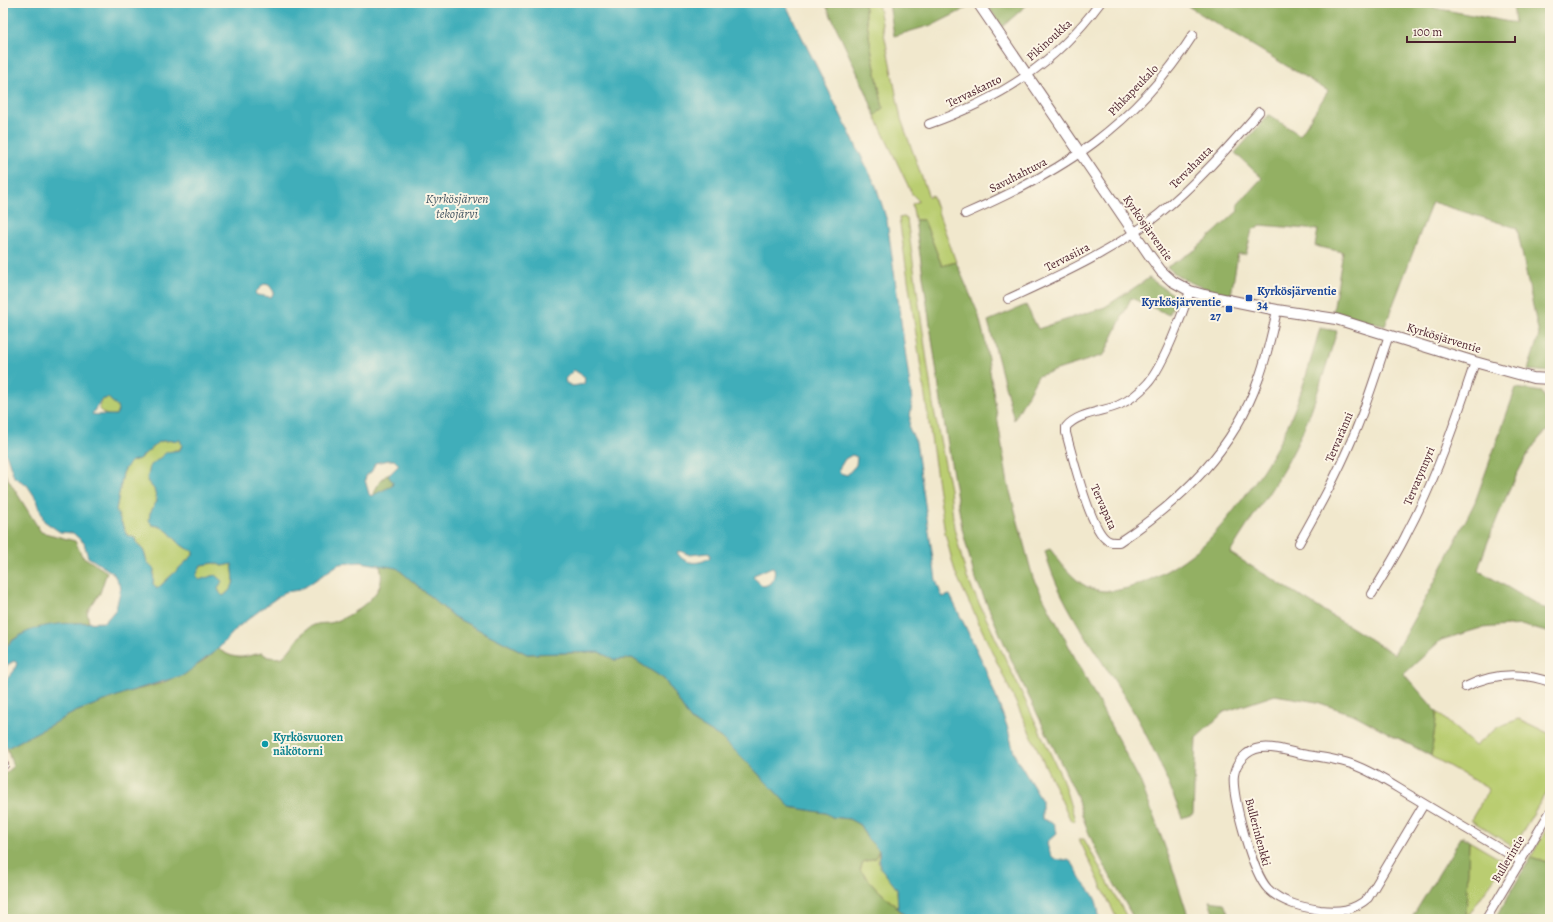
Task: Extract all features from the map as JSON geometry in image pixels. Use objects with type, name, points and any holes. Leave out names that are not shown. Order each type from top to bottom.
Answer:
[{"type":"street","name":"Kyrkösjärventie","points":[[978,3],[1161,271],[1172,281],[1190,291],[1277,310],[1336,319],[1475,362],[1533,378],[1550,379]]},
{"type":"street","name":"Pikinoukka","points":[[1027,75],[1047,61],[1068,42],[1100,3]]},
{"type":"street","name":"Pihkapeukalo","points":[[1080,154],[1103,136],[1147,96],[1180,55],[1193,35]]},
{"type":"street","name":"Tervaskanto","points":[[929,124],[971,108],[1003,91],[1027,75]]},
{"type":"street","name":"Tervahauta","points":[[1134,232],[1158,215],[1185,191],[1234,141],[1259,112]]},
{"type":"street","name":"Savuhahtuva","points":[[965,214],[1026,187],[1080,154]]},
{"type":"street","name":"Tervasiira","points":[[1008,299],[1092,259],[1134,232]]},
{"type":"street","name":"Tervapata","points":[[1190,291],[1167,348],[1148,383],[1135,396],[1119,404],[1074,419],[1066,427],[1066,433],[1086,502],[1101,534],[1106,540],[1119,542],[1150,521],[1173,503],[1216,458],[1247,406],[1259,379],[1277,310]]},
{"type":"street","name":"Tervaränni","points":[[1299,544],[1331,485],[1352,440],[1371,392],[1389,335]]},
{"type":"street","name":"Tervatynnyri","points":[[1372,594],[1408,532],[1430,485],[1453,426],[1475,362]]},
{"type":"street","points":[[1465,687],[1480,679],[1500,675],[1516,674],[1539,678],[1550,682]]},
{"type":"street","name":"Bullerinlenkki","points":[[1424,804],[1368,898],[1358,906],[1346,910],[1332,911],[1310,908],[1280,898],[1267,889],[1257,874],[1244,830],[1234,786],[1234,774],[1239,761],[1246,754],[1258,748],[1272,748],[1354,765],[1370,772],[1521,861]]},
{"type":"street","name":"Bullerintie","points":[[1486,919],[1550,812]]},
{"type":"green space","points":[[825,3],[864,3],[883,108],[875,116],[867,94]]},
{"type":"green space","points":[[864,3],[878,3],[901,119],[929,197],[932,195],[956,262],[942,266],[924,220],[915,220],[912,204],[919,201],[912,194],[875,116],[883,108]]},
{"type":"green space","points":[[889,3],[964,3],[967,8],[935,24],[894,36]]},
{"type":"green space","points":[[986,3],[1029,3],[1002,27]]},
{"type":"green space","points":[[1180,3],[1433,3],[1434,8],[1515,23],[1513,3],[1550,3],[1550,372],[1528,370],[1539,335],[1517,228],[1432,202],[1385,326],[1333,312],[1343,252],[1315,246],[1318,230],[1261,225],[1252,230],[1246,254],[1238,254],[1231,295],[1189,282],[1167,267],[1195,250],[1238,211],[1238,204],[1262,178],[1235,153],[1269,115],[1300,135],[1328,91],[1186,5]]},
{"type":"green space","points":[[904,217],[907,219],[934,410],[950,489],[954,528],[967,578],[1062,778],[1075,820],[1073,822],[1071,821],[955,572],[945,533],[899,218]]},
{"type":"green space","points":[[915,220],[924,220],[942,266],[956,262],[978,313],[985,340],[1008,484],[1033,578],[1141,783],[1170,860],[1189,919],[1134,919],[1093,844],[1081,812],[1077,796],[1016,670],[974,575],[962,528],[942,409]]},
{"type":"green space","points":[[1149,278],[1177,297],[1169,315],[1131,298],[1104,355],[1038,376],[1014,420],[988,321],[1026,305],[1038,329],[1105,307]]},
{"type":"green space","points":[[1320,328],[1337,331],[1309,416],[1297,444],[1282,472],[1230,553],[1394,654],[1433,585],[1475,502],[1516,388],[1542,392],[1550,409],[1550,429],[1540,438],[1518,472],[1498,515],[1478,570],[1550,612],[1550,633],[1521,625],[1481,628],[1441,640],[1404,674],[1437,712],[1431,756],[1355,715],[1317,702],[1275,695],[1224,712],[1196,738],[1193,814],[1182,818],[1144,730],[1073,616],[1052,573],[1045,551],[1050,549],[1070,574],[1082,584],[1097,590],[1111,591],[1143,583],[1160,575],[1203,545],[1233,512],[1253,485],[1279,444],[1291,419],[1309,367]]},
{"type":"green space","points":[[108,398],[117,406],[118,411],[116,415],[106,415],[99,409],[101,400]]},
{"type":"green space","points":[[180,440],[182,445],[179,450],[174,450],[147,481],[154,489],[157,501],[150,513],[152,525],[159,526],[169,532],[181,545],[193,551],[193,555],[157,589],[153,584],[154,569],[148,563],[144,552],[135,538],[127,535],[116,510],[123,473],[127,465],[132,461],[139,459],[157,443],[162,441]]},
{"type":"green space","points":[[3,471],[41,532],[75,541],[82,556],[107,572],[100,593],[87,612],[89,622],[54,625],[32,631],[22,635],[3,648]]},
{"type":"green space","points":[[389,473],[388,476],[393,482],[392,486],[372,496],[380,481]]},
{"type":"green space","points":[[214,563],[223,566],[232,564],[234,582],[231,589],[223,596],[218,589],[198,580],[196,575],[201,565]]},
{"type":"green space","points":[[380,565],[397,568],[454,617],[527,654],[599,652],[615,660],[632,658],[664,679],[691,720],[720,737],[746,761],[790,807],[826,813],[832,817],[849,819],[860,825],[867,838],[879,850],[875,858],[863,862],[860,870],[877,889],[909,919],[3,919],[3,772],[5,774],[13,767],[7,748],[75,712],[128,692],[163,683],[201,663],[218,649],[235,657],[244,657],[262,653],[268,657],[281,658],[310,627],[317,624],[331,623],[340,620],[369,600],[375,594],[381,581]]},
{"type":"green space","points":[[1437,712],[1475,746],[1498,727],[1519,719],[1550,734],[1550,786],[1513,847],[1471,820],[1489,789],[1431,756]]},
{"type":"green space","points":[[1550,823],[1550,863],[1531,857]]},
{"type":"green space","points":[[1462,836],[1469,841],[1466,919],[1411,919]]},
{"type":"green space","points":[[1079,839],[1084,839],[1128,919],[1117,919]]},
{"type":"green space","points":[[1469,841],[1505,862],[1466,919]]},
{"type":"green space","points":[[879,850],[878,862],[897,889],[898,908],[877,889],[860,870],[863,862],[875,858]]},
{"type":"green space","points":[[1531,857],[1550,863],[1550,919],[1495,919]]},
{"type":"green space","points":[[1209,901],[1224,903],[1230,919],[1215,919]]},
{"type":"water","name":"Kyrkösjärven tekojärvi","points":[[3,3],[785,3],[876,186],[887,221],[912,400],[909,428],[916,442],[936,580],[942,597],[950,595],[983,663],[1007,726],[1015,756],[1042,801],[1042,819],[1050,822],[1055,827],[1057,833],[1047,842],[1049,851],[1055,859],[1066,860],[1073,864],[1080,878],[1090,890],[1097,903],[1100,919],[909,919],[898,908],[897,889],[880,867],[879,850],[867,838],[860,825],[849,819],[832,817],[826,813],[790,807],[746,761],[720,737],[691,720],[664,679],[632,658],[615,660],[599,652],[527,654],[454,617],[397,568],[361,562],[339,564],[299,590],[285,592],[238,627],[218,649],[184,675],[128,692],[75,712],[7,748],[3,743],[3,680],[5,681],[14,671],[17,663],[14,661],[7,665],[3,674],[3,650],[14,640],[37,628],[50,625],[105,622],[116,609],[121,587],[113,573],[88,557],[84,543],[73,533],[60,532],[44,521],[37,500],[27,485],[14,477],[7,456],[3,452]],"holes":[[[264,284],[269,285],[274,292],[271,297],[257,295],[255,293]],[[574,370],[585,377],[584,384],[573,386],[566,383],[565,379]],[[108,398],[117,406],[118,411],[116,415],[92,414],[101,400]],[[180,440],[182,445],[180,450],[167,452],[150,466],[147,481],[154,489],[157,501],[150,513],[149,520],[152,525],[159,526],[169,532],[181,545],[193,551],[193,555],[157,589],[153,584],[154,569],[148,563],[144,552],[135,538],[127,535],[116,510],[123,473],[127,466],[132,461],[139,459],[157,443],[162,441]],[[852,455],[857,457],[856,465],[847,475],[840,473],[839,469],[845,459]],[[394,460],[399,465],[388,476],[393,482],[392,486],[371,496],[365,480],[366,476],[372,471],[375,463]],[[680,551],[690,555],[710,554],[710,557],[706,560],[697,562],[688,561],[677,552]],[[214,563],[223,566],[232,564],[234,582],[231,589],[223,596],[218,589],[222,581],[215,575],[199,580],[196,576],[201,565]],[[772,567],[774,568],[773,580],[769,584],[763,586],[753,577],[754,575]]]},
{"type":"place","name":"Kyrkösjärventie 34","points":[[1249,298]]},
{"type":"place","name":"Kyrkösjärventie 27","points":[[1229,309]]},
{"type":"place","name":"Kyrkösvuoren näkötorni","points":[[265,744]]}]
